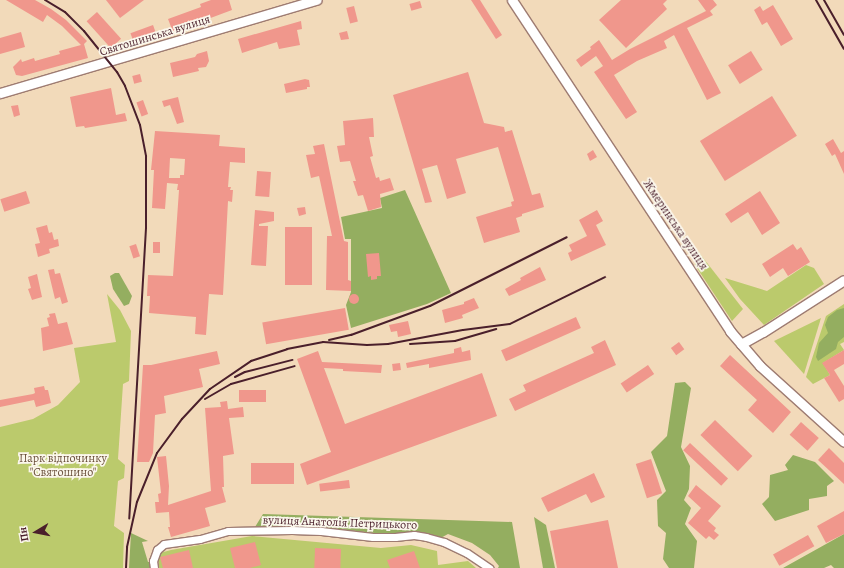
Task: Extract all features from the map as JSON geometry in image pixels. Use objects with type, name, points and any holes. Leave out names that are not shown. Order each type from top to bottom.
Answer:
[{"type":"main road","name":"Святошинська вулиця","points":[[0,93],[317,0]]},
{"type":"main road","name":"Жмеринська вулиця","points":[[512,0],[730,331],[760,366],[844,442]]},
{"type":"main road","points":[[740,344],[763,332],[844,280]]},
{"type":"street","name":"вулиця Анатолія Петрицького","points":[[154,568],[153,561],[157,550],[164,544],[200,539],[228,530],[321,531],[373,537],[414,535],[444,542],[467,553],[489,568]]},
{"type":"green space","points":[[405,190],[451,293],[427,304],[351,328],[346,305],[351,292],[351,239],[345,239],[341,217],[382,208],[380,198]]},
{"type":"green space","points":[[697,250],[743,309],[732,321],[695,265]]},
{"type":"green space","points":[[806,265],[814,268],[824,284],[764,325],[740,299],[725,278],[767,291]]},
{"type":"green space","points":[[115,273],[119,273],[132,296],[129,304],[124,306],[113,289],[110,276]]},
{"type":"green space","name":"Парк відпочинку \"Святошино\"","points":[[107,294],[120,310],[131,331],[129,381],[123,384],[118,459],[125,465],[124,478],[118,481],[114,526],[124,533],[123,568],[0,568],[0,427],[33,419],[58,405],[80,382],[74,348],[116,342]]},
{"type":"green space","points":[[844,304],[844,342],[840,344],[844,350],[823,363],[830,375],[813,384],[806,377],[826,316]]},
{"type":"green space","points":[[844,308],[844,337],[838,342],[836,349],[818,361],[816,357],[819,343],[828,333],[825,325],[828,317],[837,310]]},
{"type":"green space","points":[[821,318],[804,374],[774,341]]},
{"type":"green space","points":[[685,382],[691,388],[681,447],[690,466],[689,489],[684,500],[691,508],[685,524],[697,541],[694,568],[669,568],[663,559],[666,533],[658,526],[657,500],[666,491],[651,452],[667,436],[675,383]]},
{"type":"green space","points":[[793,455],[815,462],[834,481],[827,486],[827,496],[809,499],[809,510],[775,521],[762,504],[769,497],[770,475],[788,470],[785,465]]},
{"type":"green space","points":[[263,514],[512,522],[520,568],[498,568],[499,566],[490,555],[472,543],[448,534],[437,540],[321,527],[255,527]]},
{"type":"green space","points":[[534,517],[546,525],[555,568],[543,568]]},
{"type":"green space","points":[[131,533],[148,541],[142,542],[148,562],[151,562],[152,568],[129,568]]},
{"type":"green space","points":[[844,534],[844,568],[834,568],[831,565],[824,568],[783,568]]},
{"type":"green space","points":[[252,536],[381,548],[411,545],[437,551],[438,565],[468,561],[476,568],[159,568],[158,558],[160,553]]},
{"type":"building","points":[[6,0],[35,0],[51,9],[66,20],[87,41],[84,44],[88,58],[22,76],[16,75],[13,67],[21,59],[22,62],[34,58],[35,61],[60,54],[59,51],[81,45],[62,26],[47,15],[43,22]]},
{"type":"building","points":[[106,0],[144,0],[120,18]]},
{"type":"building","points":[[211,0],[229,0],[232,10],[173,32],[168,19],[201,7],[200,4]]},
{"type":"building","points":[[471,0],[480,0],[502,35],[496,39]]},
{"type":"building","points":[[621,0],[667,0],[663,4],[667,9],[626,48],[599,20]]},
{"type":"building","points":[[698,0],[713,0],[717,5],[710,11],[713,15],[687,28],[721,93],[707,100],[674,35],[664,41],[667,48],[637,61],[614,75],[637,112],[626,119],[594,72],[603,66],[596,56],[581,67],[576,60],[591,49],[590,47],[599,40],[612,60],[630,49],[706,11]]},
{"type":"building","points":[[420,1],[422,8],[411,11],[409,4]]},
{"type":"building","points":[[773,5],[793,39],[781,46],[767,22],[762,25],[754,10],[760,6],[763,11]]},
{"type":"building","points":[[354,6],[358,22],[350,23],[346,8]]},
{"type":"building","points":[[97,12],[121,39],[111,48],[87,21]]},
{"type":"building","points":[[301,21],[302,29],[297,30],[300,45],[279,49],[277,42],[242,53],[238,39]]},
{"type":"building","points":[[153,25],[157,36],[135,44],[130,33]]},
{"type":"building","points":[[347,31],[349,39],[341,40],[339,33]]},
{"type":"building","points":[[21,32],[25,47],[0,54],[0,38]]},
{"type":"building","points":[[207,51],[209,61],[206,67],[198,68],[199,71],[173,77],[170,63],[195,57],[197,54]]},
{"type":"building","points":[[751,51],[763,70],[740,84],[728,65]]},
{"type":"building","points":[[468,72],[484,123],[504,127],[505,132],[512,130],[532,195],[540,193],[544,207],[522,214],[522,216],[516,218],[520,232],[484,243],[476,217],[512,206],[511,202],[514,201],[498,147],[456,159],[466,193],[447,199],[437,165],[422,169],[432,202],[425,203],[393,95]]},
{"type":"building","points":[[140,74],[142,82],[134,84],[132,76]]},
{"type":"building","points":[[305,79],[309,80],[310,87],[307,87],[307,89],[286,93],[284,84]]},
{"type":"building","points":[[111,88],[116,115],[125,113],[127,121],[85,128],[84,126],[76,127],[70,97]]},
{"type":"building","points":[[772,96],[797,136],[725,181],[700,141]]},
{"type":"building","points":[[178,97],[184,122],[177,124],[170,105],[164,107],[162,101]]},
{"type":"building","points":[[143,100],[148,114],[142,116],[136,102]]},
{"type":"building","points":[[18,105],[20,115],[14,117],[11,106]]},
{"type":"building","points":[[373,118],[374,137],[369,137],[373,156],[370,157],[376,178],[379,177],[380,181],[390,178],[394,190],[380,194],[381,207],[368,211],[363,195],[358,196],[353,181],[356,181],[350,161],[340,162],[337,146],[345,145],[343,121]]},
{"type":"building","points":[[155,131],[220,135],[219,146],[245,148],[245,163],[230,162],[228,187],[231,187],[230,190],[233,190],[232,202],[228,201],[223,295],[209,294],[206,335],[195,334],[196,317],[149,313],[150,296],[147,296],[148,275],[173,276],[179,190],[177,190],[178,184],[167,183],[165,209],[152,208],[154,170],[151,170]],"holes":[[[170,158],[185,159],[184,175],[180,175],[180,178],[169,178]]]},
{"type":"building","points":[[833,139],[841,153],[844,151],[844,174],[835,154],[832,156],[825,144]]},
{"type":"building","points":[[324,144],[344,241],[348,242],[348,280],[351,281],[351,291],[326,290],[327,236],[332,236],[319,176],[311,178],[306,155],[315,154],[313,146]]},
{"type":"building","points":[[593,150],[597,157],[590,161],[587,154]]},
{"type":"building","points":[[257,171],[271,172],[269,197],[255,196]]},
{"type":"building","points":[[26,191],[30,203],[4,212],[0,199]]},
{"type":"building","points":[[760,191],[780,223],[762,235],[748,212],[731,223],[725,214]]},
{"type":"building","points":[[305,207],[306,214],[299,216],[297,208]]},
{"type":"building","points":[[255,210],[274,212],[274,221],[259,224],[259,226],[268,226],[266,266],[251,265]]},
{"type":"building","points":[[597,210],[603,221],[596,225],[606,245],[571,261],[568,253],[572,251],[569,245],[587,236],[579,220]]},
{"type":"building","points":[[47,225],[49,233],[52,232],[54,240],[58,239],[59,246],[49,249],[50,253],[38,257],[35,244],[40,243],[36,228]]},
{"type":"building","points":[[285,227],[312,227],[312,285],[285,285]]},
{"type":"building","points":[[153,242],[160,242],[160,253],[153,253]]},
{"type":"building","points":[[136,244],[140,256],[133,259],[129,246]]},
{"type":"building","points":[[793,244],[797,250],[801,247],[810,262],[788,276],[783,268],[770,277],[762,264]]},
{"type":"building","points":[[379,253],[381,276],[377,276],[377,279],[371,280],[371,276],[368,277],[366,254]]},
{"type":"building","points":[[540,267],[546,280],[509,296],[505,289],[521,280],[520,278]]},
{"type":"building","points":[[54,269],[55,274],[60,273],[68,302],[62,304],[60,297],[55,299],[48,270]]},
{"type":"building","points":[[37,274],[42,297],[32,300],[28,289],[31,288],[28,277]]},
{"type":"building","points":[[354,294],[359,299],[354,304],[349,299]]},
{"type":"building","points":[[474,298],[479,308],[462,315],[463,318],[445,323],[442,310],[464,304],[464,302]]},
{"type":"building","points":[[345,308],[349,330],[266,344],[262,323]]},
{"type":"building","points":[[55,313],[58,324],[67,322],[73,344],[43,351],[41,328],[49,326],[47,318],[50,317],[49,314]]},
{"type":"building","points":[[576,317],[581,328],[506,361],[501,350]]},
{"type":"building","points":[[408,321],[411,334],[398,337],[397,331],[391,332],[389,325]]},
{"type":"building","points":[[605,340],[616,365],[515,411],[509,399],[526,391],[523,385],[594,353],[591,347]]},
{"type":"building","points":[[679,342],[684,349],[676,355],[671,348]]},
{"type":"building","points":[[461,347],[462,352],[470,350],[471,360],[429,368],[429,364],[407,368],[406,363],[454,353],[454,349]]},
{"type":"building","points":[[844,350],[844,364],[834,370],[844,386],[844,399],[839,402],[824,378],[830,375],[822,363]]},
{"type":"building","points":[[217,351],[220,364],[199,369],[203,387],[164,396],[166,413],[155,415],[153,453],[149,462],[137,462],[143,365],[151,365]]},
{"type":"building","points":[[318,351],[322,362],[382,365],[381,373],[343,371],[343,369],[324,368],[345,424],[482,373],[497,416],[307,485],[300,464],[331,452],[297,359]]},
{"type":"building","points":[[730,355],[791,412],[773,433],[748,410],[757,400],[720,366]]},
{"type":"building","points":[[400,363],[401,370],[393,371],[392,364]]},
{"type":"building","points":[[648,365],[654,374],[627,393],[621,383]]},
{"type":"building","points":[[44,386],[45,390],[48,390],[51,403],[36,407],[34,400],[0,407],[0,400],[33,394],[35,393],[34,388]]},
{"type":"building","points":[[239,390],[266,390],[266,402],[239,402]]},
{"type":"building","points":[[227,401],[228,409],[243,407],[244,417],[229,418],[234,454],[223,456],[224,487],[222,487],[226,502],[205,508],[210,526],[171,537],[168,527],[170,527],[169,512],[156,513],[155,502],[159,502],[158,494],[161,493],[157,457],[166,456],[169,486],[168,505],[211,491],[205,408],[221,407],[220,402]]},
{"type":"building","points":[[715,420],[752,456],[738,471],[700,435]]},
{"type":"building","points":[[801,422],[819,438],[807,451],[790,435]]},
{"type":"building","points":[[690,443],[728,478],[721,486],[683,450]]},
{"type":"building","points":[[829,448],[844,463],[844,484],[818,460]]},
{"type":"building","points":[[651,459],[662,493],[647,498],[636,464]]},
{"type":"building","points":[[251,463],[294,463],[294,484],[251,484]]},
{"type":"building","points":[[594,473],[605,497],[591,503],[586,494],[548,512],[541,498]]},
{"type":"building","points":[[349,480],[350,488],[320,492],[319,484]]},
{"type":"building","points":[[696,485],[721,506],[708,521],[716,528],[714,531],[719,535],[714,540],[709,536],[706,539],[688,523],[701,508],[688,496]]},
{"type":"building","points":[[844,511],[844,534],[826,543],[817,526]]},
{"type":"building","points":[[608,520],[618,568],[557,568],[550,531]]},
{"type":"building","points":[[808,535],[814,546],[779,566],[773,554]]},
{"type":"building","points":[[255,542],[261,565],[250,568],[235,568],[230,548]]},
{"type":"building","points":[[315,548],[341,549],[340,568],[314,568]]},
{"type":"building","points":[[189,550],[193,568],[163,568],[160,557]]},
{"type":"building","points":[[414,551],[420,568],[390,568],[387,560]]},
{"type":"railway","points":[[45,0],[65,12],[84,31],[117,72],[125,86],[140,125],[146,156],[146,228],[129,519]]},
{"type":"railway","points":[[816,0],[844,49]]},
{"type":"railway","points":[[824,0],[844,35]]},
{"type":"railway","points":[[329,340],[351,335],[430,306],[567,237]]},
{"type":"railway","points":[[126,568],[127,547],[137,502],[157,453],[182,419],[210,389],[251,361],[287,349],[323,342],[367,345],[388,344],[463,330],[510,324],[605,277]]},
{"type":"railway","points":[[410,344],[455,341],[496,329]]},
{"type":"railway","points":[[235,377],[245,372],[292,360]]},
{"type":"railway","points":[[205,399],[231,384],[295,366]]}]
